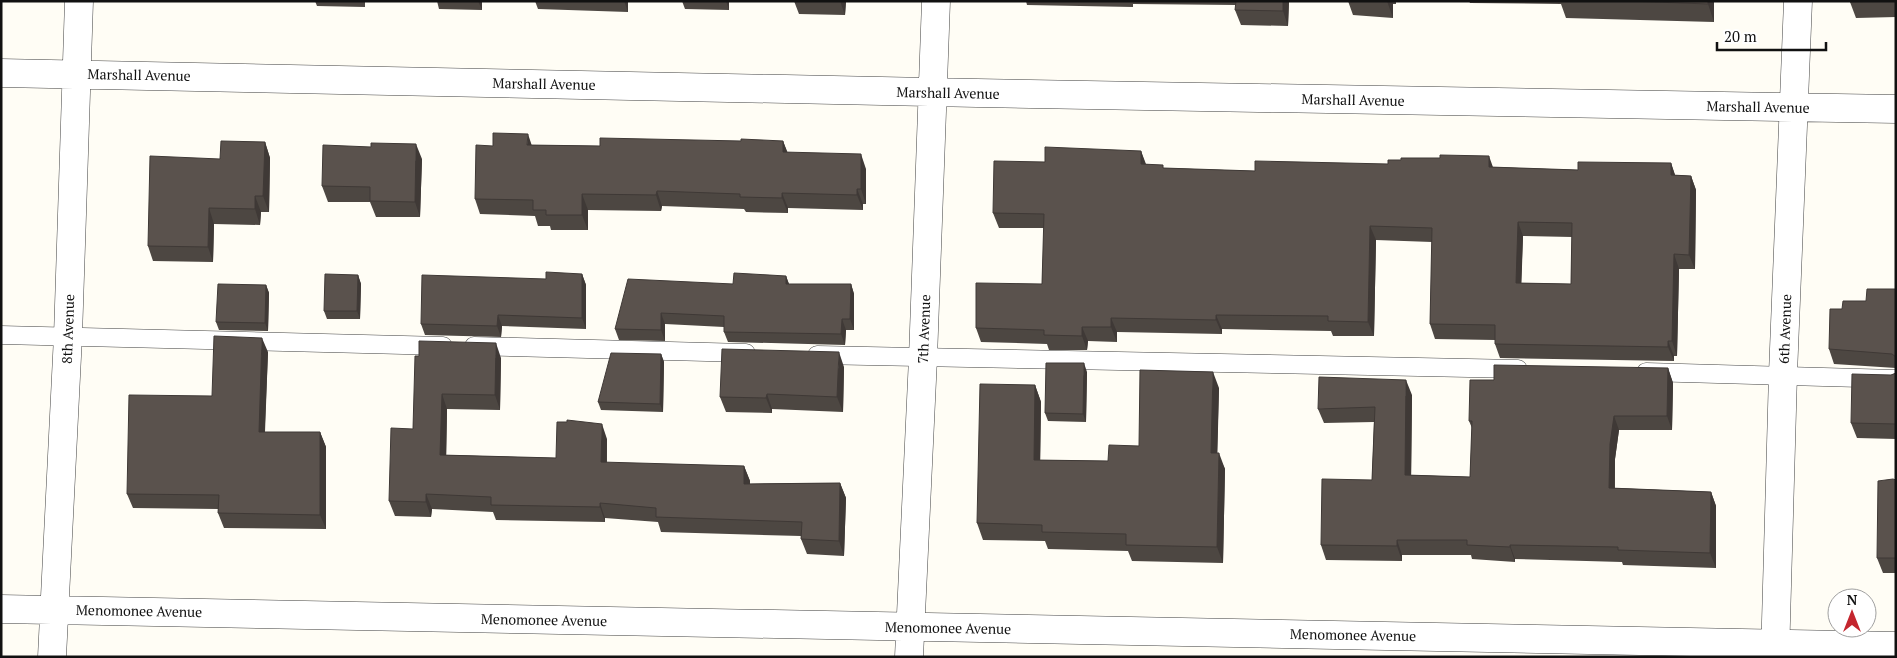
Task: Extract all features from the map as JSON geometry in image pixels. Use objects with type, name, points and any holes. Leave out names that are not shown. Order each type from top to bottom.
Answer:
[{"type":"street","name":"8th Avenue","points":[[52,657],[68,336],[79,1]]},
{"type":"street","name":"7th Avenue","points":[[909,657],[934,92],[936,1]]},
{"type":"street","name":"6th Avenue","points":[[1775,650],[1783,374],[1798,1]]},
{"type":"street","name":"Marshall Avenue","points":[[1,73],[1896,109]]},
{"type":"street","name":"Menomonee Avenue","points":[[1,609],[910,627],[1775,650],[1896,646]]},
{"type":"lane","points":[[1,335],[762,354]]},
{"type":"lane","points":[[802,354],[923,358],[1533,369]]},
{"type":"lane","points":[[1632,371],[1783,374],[1896,379]]},
{"type":"building","points":[[1236,1],[1283,1],[1283,11],[1235,10]]},
{"type":"building","points":[[1628,1],[1708,1],[1708,4]]},
{"type":"building","points":[[1850,1],[1896,1],[1850,2]]},
{"type":"building","points":[[493,133],[528,134],[527,145],[600,146],[600,138],[783,141],[783,152],[861,154],[861,189],[857,189],[857,195],[782,193],[782,198],[740,197],[740,194],[657,191],[656,195],[582,194],[582,215],[546,215],[546,210],[533,210],[533,200],[475,199],[476,145],[493,146]]},
{"type":"building","points":[[221,141],[265,142],[263,196],[255,196],[255,209],[209,208],[208,247],[148,246],[150,156],[220,159]]},
{"type":"building","points":[[371,143],[416,144],[415,202],[370,201],[370,187],[322,186],[323,145],[371,147]]},
{"type":"building","points":[[1045,147],[1141,151],[1141,164],[1163,165],[1163,168],[1255,171],[1255,161],[1388,164],[1388,160],[1440,158],[1440,155],[1489,156],[1489,167],[1578,170],[1578,162],[1671,163],[1671,175],[1691,176],[1689,255],[1674,254],[1672,341],[1668,341],[1668,347],[1495,344],[1495,325],[1430,324],[1432,228],[1370,226],[1368,322],[1328,321],[1328,316],[1216,315],[1216,320],[1111,318],[1111,327],[1082,327],[1082,336],[1044,335],[1044,330],[976,328],[976,283],[1042,284],[1044,214],[993,213],[994,161],[1045,162]],"holes":[[[1518,222],[1572,223],[1571,284],[1516,283]]]},
{"type":"building","points":[[546,272],[582,274],[582,318],[498,315],[497,326],[421,324],[422,275],[546,279]]},
{"type":"building","points":[[734,273],[786,276],[786,284],[851,284],[850,319],[842,319],[841,334],[724,332],[724,316],[661,313],[661,330],[615,329],[628,279],[733,284]]},
{"type":"building","points":[[325,274],[358,275],[357,311],[324,311]]},
{"type":"building","points":[[218,284],[266,285],[265,323],[216,322]]},
{"type":"building","points":[[1867,289],[1896,289],[1896,357],[1892,354],[1829,349],[1830,309],[1842,309],[1843,301],[1866,301]]},
{"type":"building","points":[[214,336],[262,338],[259,432],[320,432],[320,515],[218,513],[219,495],[127,494],[129,395],[212,396]]},
{"type":"building","points":[[419,341],[496,343],[495,395],[442,394],[440,455],[556,458],[557,422],[567,422],[567,420],[602,424],[601,462],[744,466],[744,484],[840,483],[839,541],[801,539],[802,522],[656,517],[656,508],[600,503],[600,507],[491,505],[491,497],[426,494],[426,502],[389,501],[391,428],[413,429],[415,356],[419,356]]},
{"type":"building","points":[[722,349],[839,352],[837,397],[767,394],[766,398],[720,397]]},
{"type":"building","points":[[611,353],[661,354],[660,404],[598,402]]},
{"type":"building","points":[[1046,363],[1084,363],[1083,414],[1045,413]]},
{"type":"building","points":[[1494,365],[1668,368],[1667,416],[1614,416],[1610,444],[1609,488],[1711,492],[1710,553],[1618,550],[1618,547],[1467,545],[1467,540],[1397,540],[1397,546],[1321,545],[1322,479],[1372,480],[1375,407],[1318,409],[1319,377],[1406,380],[1405,475],[1470,477],[1472,421],[1469,421],[1470,380],[1494,380]]},
{"type":"building","points":[[1140,370],[1213,372],[1211,453],[1219,453],[1217,547],[1126,545],[1126,534],[1042,532],[1042,525],[977,523],[980,384],[1035,385],[1034,460],[1108,461],[1109,445],[1139,446]]},
{"type":"building","points":[[1896,373],[1896,424],[1851,423],[1852,374],[1891,375]]},
{"type":"building","points":[[1896,480],[1896,558],[1877,558],[1878,481]]}]
